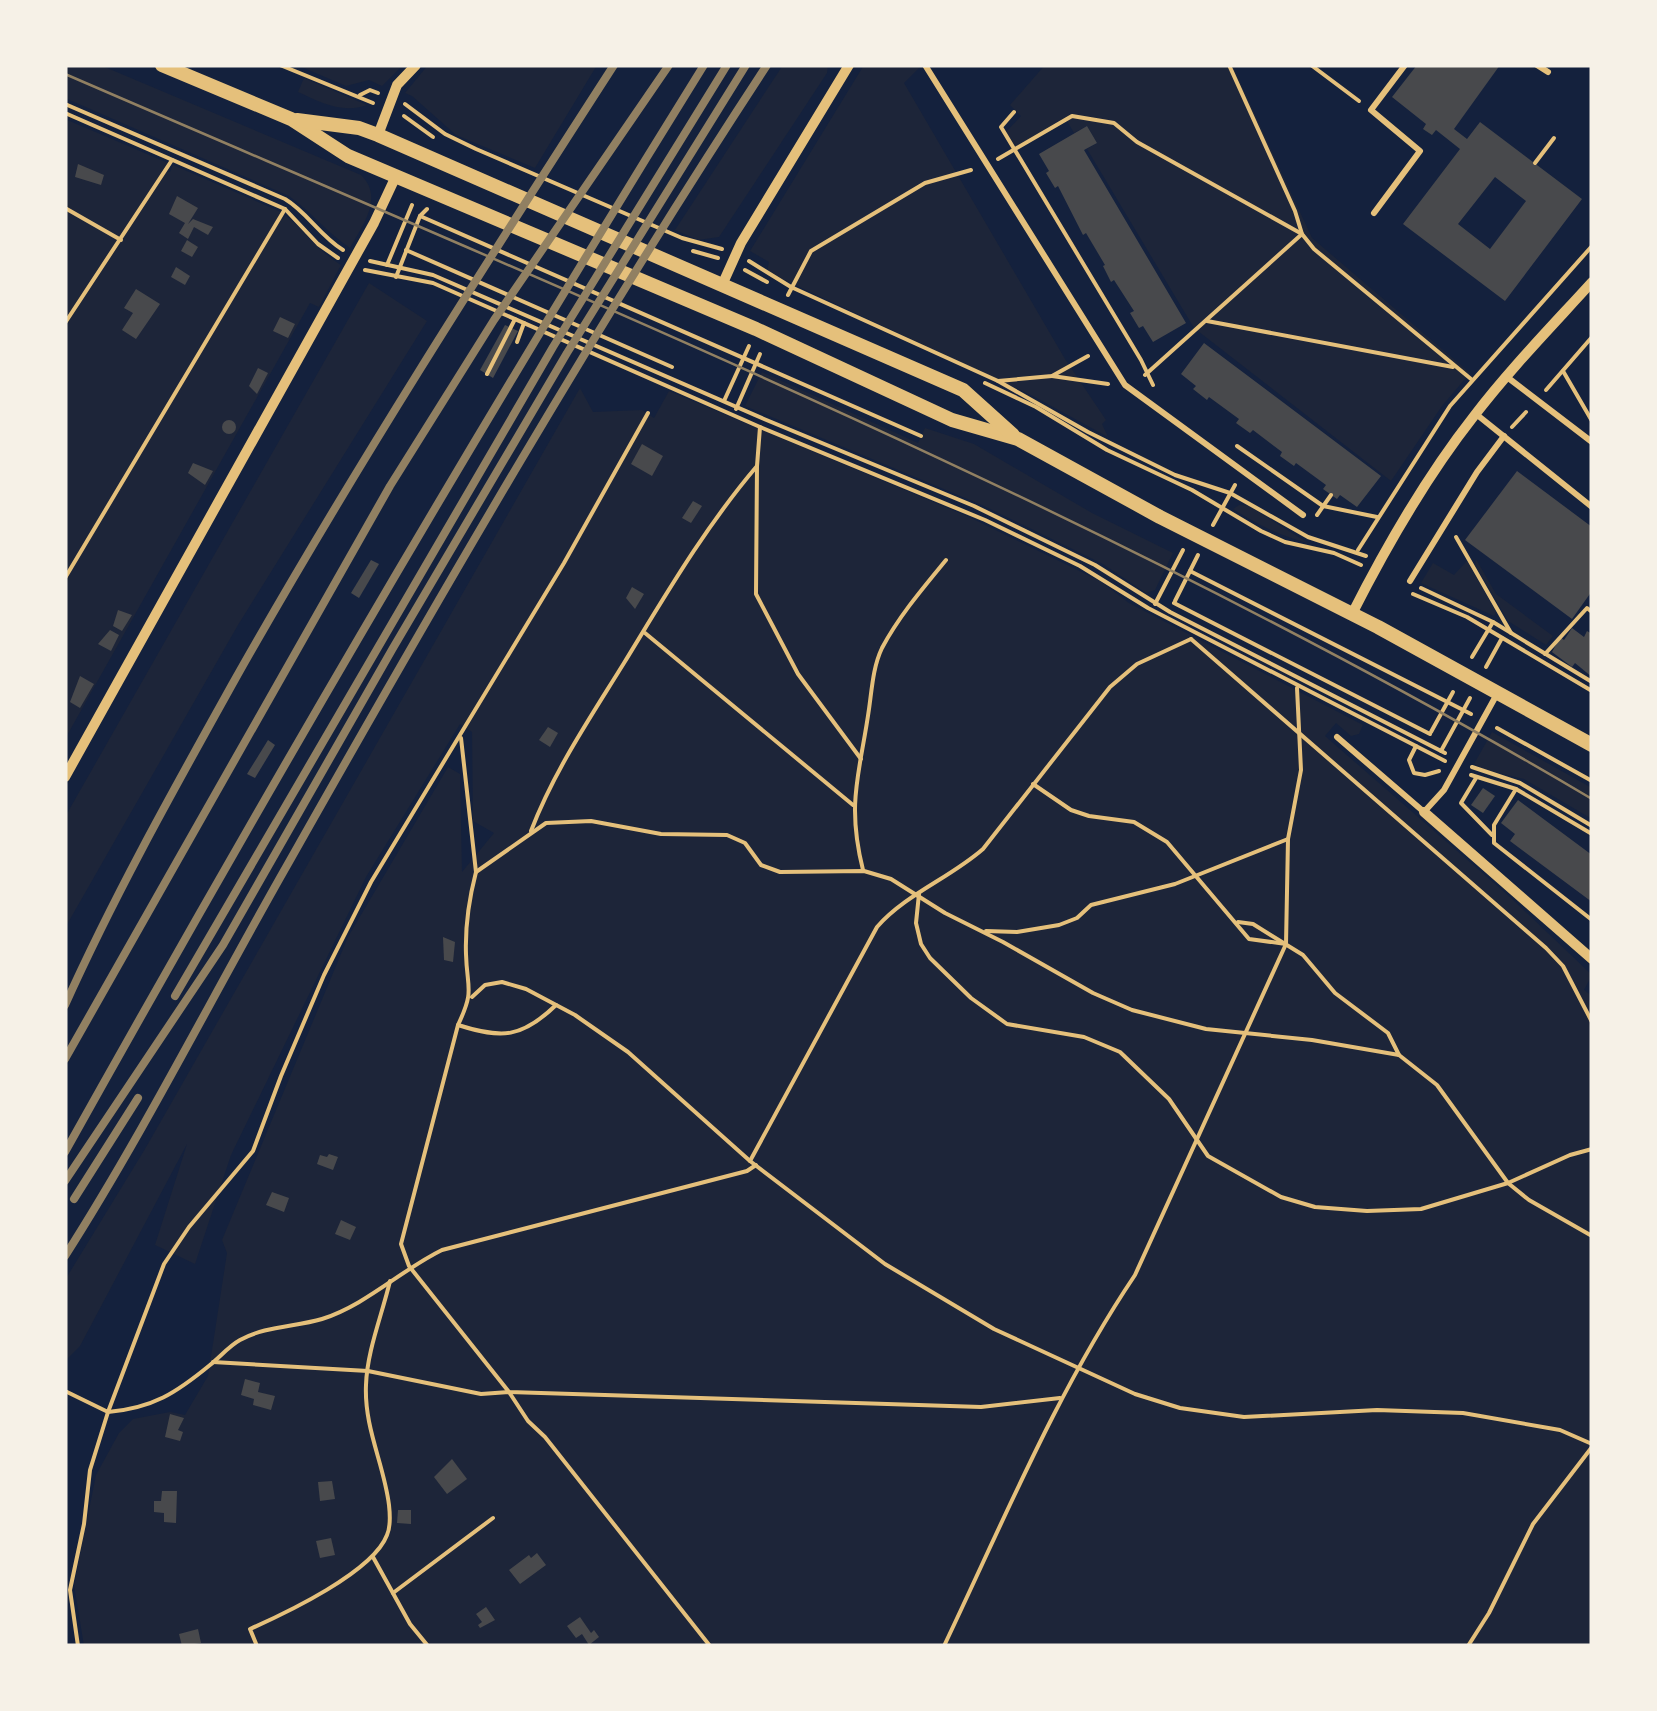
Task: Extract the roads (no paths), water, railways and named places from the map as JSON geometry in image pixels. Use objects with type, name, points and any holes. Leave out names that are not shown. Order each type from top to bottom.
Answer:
[{"type":"street","points":[[162,65],[291,119],[348,156],[756,328],[952,420],[1018,439],[1198,537],[1352,614],[1592,746]]},
{"type":"street","points":[[378,135],[398,85],[416,65]]},
{"type":"street","points":[[723,283],[733,259],[849,65]]},
{"type":"street","points":[[291,119],[359,128],[378,135],[723,283],[964,390],[1018,439]]},
{"type":"street","points":[[65,777],[396,176]]},
{"type":"street","points":[[1352,614],[1437,466],[1506,376],[1592,282]]},
{"type":"street","points":[[1424,812],[1592,959]]},
{"type":"lane","points":[[926,65],[1125,385],[1303,515]]},
{"type":"lane","points":[[1374,213],[1420,151],[1371,110],[1405,65]]},
{"type":"lane","points":[[1537,65],[1548,72]]},
{"type":"lane","points":[[1506,376],[1592,442]]},
{"type":"lane","points":[[1475,414],[1592,506]]},
{"type":"lane","points":[[1410,582],[1477,472],[1504,436]]},
{"type":"lane","points":[[1337,738],[1424,812],[1444,790],[1498,693]]},
{"type":"tram line","points":[[65,74],[647,326],[1032,502],[1409,695],[1592,799]]},
{"type":"railway","points":[[65,1005],[146,842],[278,604],[419,371],[614,65]]},
{"type":"railway","points":[[65,1059],[390,486],[494,320],[669,65]]},
{"type":"railway","points":[[65,1152],[378,605],[704,65]]},
{"type":"railway","points":[[175,996],[553,347],[727,65]]},
{"type":"railway","points":[[65,1181],[223,945],[567,353],[746,65]]},
{"type":"railway","points":[[65,1256],[124,1159],[462,560],[581,360],[767,65]]},
{"type":"railway","points":[[74,1199],[138,1098]]}]
